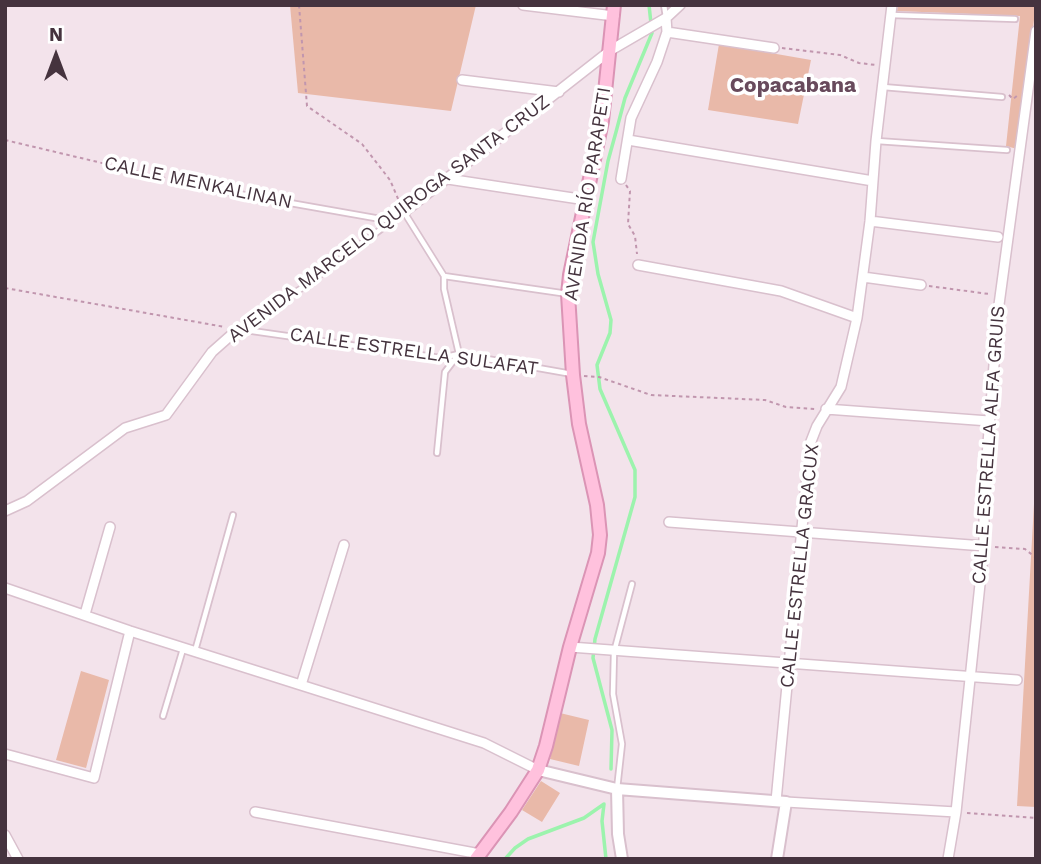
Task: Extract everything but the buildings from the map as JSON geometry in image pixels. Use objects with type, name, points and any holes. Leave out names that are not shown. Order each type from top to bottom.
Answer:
[{"type":"main road","name":"AVENIDA RÍO PARAPETI","points":[[478,856],[538,770],[598,553],[600,535],[597,505],[579,424],[568,294],[602,121],[614,11]]},
{"type":"street","points":[[523,5],[614,11]]},
{"type":"street","points":[[611,50],[666,18],[680,5]]},
{"type":"street","name":"CALLE ESTRELLA GRACUX","points":[[777,859],[790,663],[810,444],[841,387],[857,318],[870,221],[891,10]]},
{"type":"street","name":"AVENIDA RÍO PARAPETI","points":[[621,179],[631,118],[657,62],[667,32],[666,18]]},
{"type":"street","name":"CALLE ESTRELLA ALFA GRUIS","points":[[948,859],[956,812],[984,546],[984,496],[998,312],[1036,31]]},
{"type":"street","points":[[667,32],[774,48]]},
{"type":"street","name":"AVENIDA MARCELO QUIROGA SANTA CRUZ","points":[[404,212],[611,50]]},
{"type":"street","points":[[462,80],[559,92]]},
{"type":"street","points":[[628,140],[873,181]]},
{"type":"street","points":[[448,179],[586,200]]},
{"type":"street","points":[[870,221],[998,237]]},
{"type":"street","points":[[638,265],[781,291],[857,318]]},
{"type":"street","points":[[863,277],[922,285]]},
{"type":"street","name":"AVENIDA MARCELO QUIROGA SANTA CRUZ","points":[[5,511],[27,501],[125,428],[166,415],[212,352],[238,329]]},
{"type":"street","points":[[827,409],[989,421]]},
{"type":"street","points":[[669,522],[984,546]]},
{"type":"street","points":[[85,614],[110,527]]},
{"type":"street","points":[[301,685],[344,545]]},
{"type":"street","points":[[5,589],[484,743],[538,770],[617,789],[956,812]]},
{"type":"street","points":[[5,754],[94,778],[131,631]]},
{"type":"street","points":[[570,647],[1017,680]]},
{"type":"street","points":[[617,789],[618,834],[622,859]]},
{"type":"street","points":[[255,812],[478,856]]},
{"type":"street","points":[[5,835],[18,859]]},
{"type":"lane","points":[[664,5],[666,18]]},
{"type":"lane","points":[[891,10],[1015,19]]},
{"type":"lane","points":[[882,87],[1002,97]]},
{"type":"lane","points":[[876,141],[1007,150]]},
{"type":"lane","name":"CALLE MENKALINAN","points":[[211,189],[392,221]]},
{"type":"lane","name":"AVENIDA MARCELO QUIROGA SANTA CRUZ","points":[[238,329],[302,288],[404,212]]},
{"type":"lane","points":[[404,212],[444,276],[444,289],[459,354],[445,372],[437,453]]},
{"type":"lane","points":[[444,276],[568,294]]},
{"type":"lane","name":"CALLE ESTRELLA SULAFAT","points":[[238,329],[441,358],[459,354],[573,375]]},
{"type":"lane","points":[[195,652],[233,515]]},
{"type":"lane","points":[[617,789],[622,744],[613,694],[614,652],[632,584]]},
{"type":"lane","points":[[163,716],[183,648]]},
{"type":"path","points":[[299,5],[307,106],[362,145],[390,180],[404,212]]},
{"type":"path","points":[[774,48],[839,55],[859,63],[884,65]]},
{"type":"path","points":[[1002,97],[1007,93],[1013,99],[1020,93],[1027,100]]},
{"type":"path","name":"CALLE MENKALINAN","points":[[5,140],[211,189]]},
{"type":"path","points":[[621,179],[630,191],[628,224],[635,236],[638,265]]},
{"type":"path","points":[[922,285],[993,294],[998,312]]},
{"type":"path","points":[[5,288],[238,329]]},
{"type":"path","points":[[573,375],[599,377],[651,395],[765,400],[786,407],[827,409]]},
{"type":"path","points":[[984,546],[1025,549],[1036,558]]},
{"type":"path","points":[[956,812],[1036,818]]},
{"type":"shaded area","points":[[290,5],[476,5],[451,111],[298,93]]},
{"type":"shaded area","points":[[898,5],[1036,5],[1017,149],[1006,146],[1020,16],[897,11]]},
{"type":"shaded area","points":[[719,44],[811,60],[798,124],[708,110]]},
{"type":"shaded area","points":[[1036,486],[1036,807],[1017,806]]},
{"type":"shaded area","points":[[81,671],[109,680],[86,768],[56,760]]},
{"type":"shaded area","points":[[560,713],[589,720],[579,766],[550,759]]},
{"type":"shaded area","points":[[541,781],[560,793],[542,822],[522,810]]},
{"type":"waterway","points":[[611,769],[612,730],[593,658],[595,639],[635,497],[635,470],[600,389],[597,365],[610,333],[611,320],[598,274],[593,242],[608,161],[625,98],[652,33],[649,5]]},
{"type":"waterway","points":[[604,804],[602,821],[606,859]]},
{"type":"waterway","points":[[505,859],[528,839],[584,818],[604,804]]},
{"type":"district","name":"Copacabana","points":[[793,86]]}]
